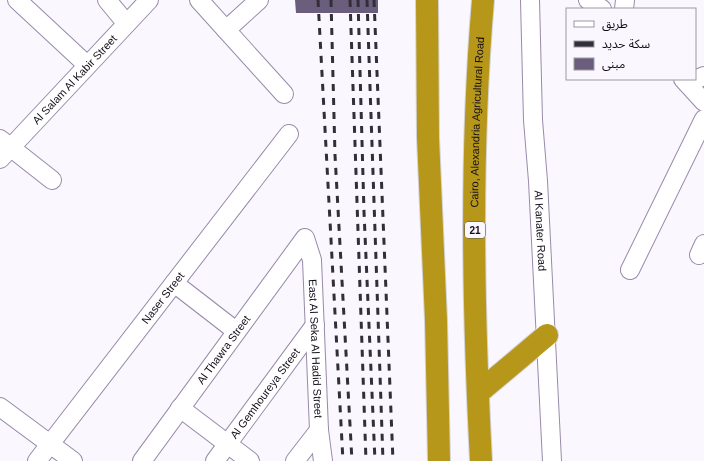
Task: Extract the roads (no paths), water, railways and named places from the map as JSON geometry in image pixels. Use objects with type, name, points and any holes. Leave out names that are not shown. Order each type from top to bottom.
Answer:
[{"type":"highway","points":[[427,0],[428,131],[436,320],[439,461]]},
{"type":"highway","name":"Cairo, Alexandria Agricultural Road","points":[[481,461],[478,393],[474,163],[476,78],[483,0]]},
{"type":"highway","points":[[478,393],[547,335]]},
{"type":"street","points":[[107,0],[126,23]]},
{"type":"street","name":"Al Salam Al Kabir Street","points":[[3,148],[87,65],[149,0]]},
{"type":"street","points":[[198,0],[284,94]]},
{"type":"street","points":[[226,30],[259,0]]},
{"type":"street","name":"Al Kanater Road","points":[[530,0],[533,120],[554,460]]},
{"type":"street","points":[[588,0],[600,8]]},
{"type":"street","points":[[24,2],[87,65]]},
{"type":"street","points":[[685,81],[704,102]]},
{"type":"street","points":[[630,270],[704,119]]},
{"type":"street","name":"Naser Street","points":[[37,461],[289,134]]},
{"type":"street","points":[[3,148],[52,180]]},
{"type":"street","name":"East Al Seka Al Hadid Street","points":[[305,238],[311,253],[319,430],[323,461]]},
{"type":"street","name":"Al Thawra Street","points":[[142,461],[305,238]]},
{"type":"street","points":[[174,283],[236,331]]},
{"type":"street","name":"Al Gemhoureya Street","points":[[215,461],[315,325]]},
{"type":"street","points":[[0,407],[73,461]]},
{"type":"street","points":[[180,408],[250,461]]},
{"type":"street","points":[[295,461],[319,430]]},
{"type":"railway","points":[[318,0],[343,461]]},
{"type":"railway","points":[[331,0],[335,155],[352,461]]},
{"type":"railway","points":[[350,0],[366,461]]},
{"type":"railway","points":[[358,0],[364,212],[375,461]]},
{"type":"railway","points":[[367,0],[383,461]]},
{"type":"railway","points":[[374,0],[393,461]]}]
